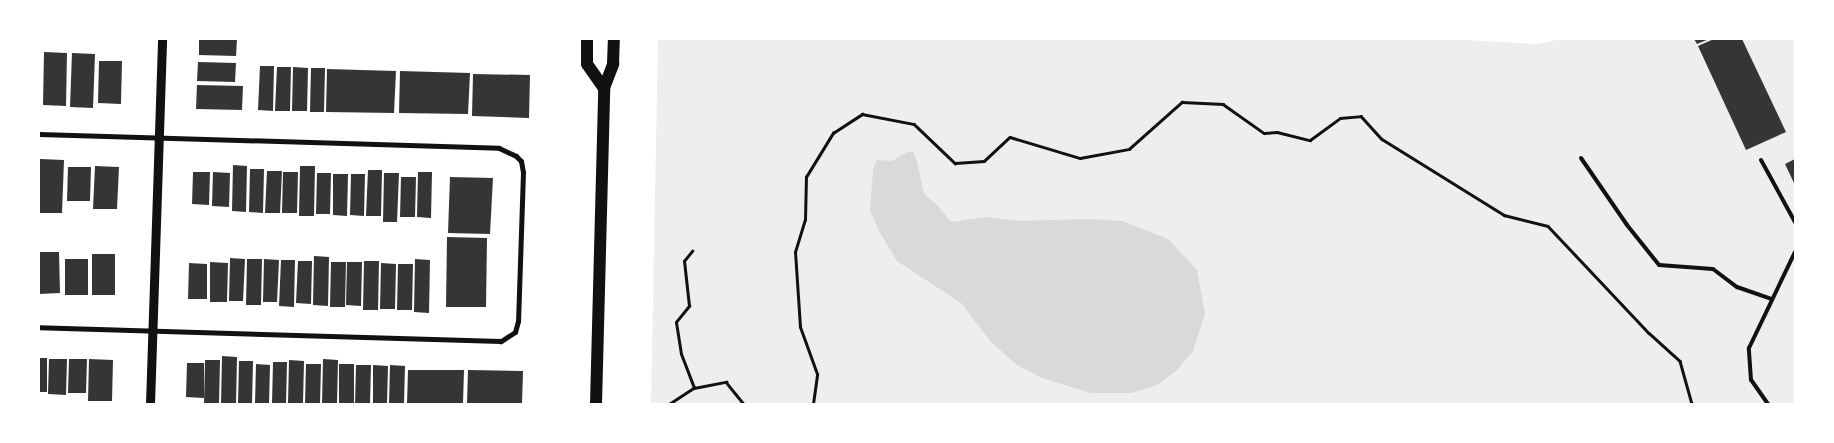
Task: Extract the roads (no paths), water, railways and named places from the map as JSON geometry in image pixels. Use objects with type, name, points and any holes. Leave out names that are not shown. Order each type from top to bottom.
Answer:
[{"type":"main road","points":[[587,39],[587,64],[604,88]]},
{"type":"main road","points":[[596,404],[604,88],[613,64],[614,39]]},
{"type":"street","points":[[150,404],[162,39]]},
{"type":"street","points":[[39,134],[499,148],[516,156],[520,161],[523,172],[518,321],[515,332],[507,338],[493,342],[39,327]]},
{"type":"lane","points":[[1581,158],[1659,265],[1713,269],[1737,287],[1772,300]]},
{"type":"lane","points":[[1762,160],[1795,222]]},
{"type":"lane","points":[[1768,404],[1751,380],[1749,348],[1795,252]]}]
